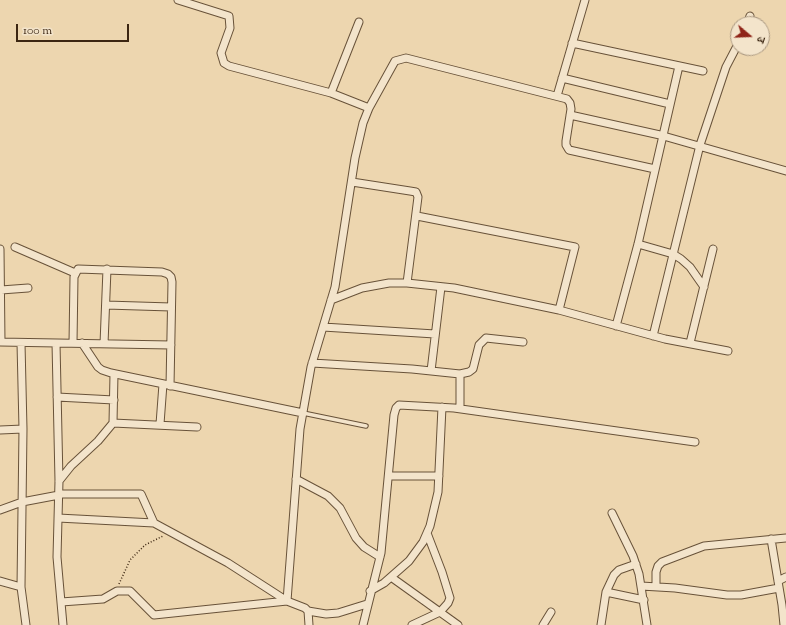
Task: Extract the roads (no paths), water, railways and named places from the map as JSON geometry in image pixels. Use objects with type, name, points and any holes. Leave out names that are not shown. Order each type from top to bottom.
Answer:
[{"type":"street","points":[[178,0],[230,16],[230,28],[221,54],[224,63],[229,66],[331,93],[369,108]]},
{"type":"street","points":[[557,96],[585,0]]},
{"type":"street","points":[[331,93],[359,22]]},
{"type":"street","points":[[572,43],[703,71]]},
{"type":"street","points":[[653,336],[700,145],[723,74],[732,56]]},
{"type":"street","points":[[287,601],[296,479],[303,413],[312,363],[335,287],[362,130],[369,108],[395,61],[406,58],[567,99],[570,103],[570,115],[566,141],[566,145],[569,150],[655,169]]},
{"type":"street","points":[[616,326],[638,244],[679,66]]},
{"type":"street","points":[[562,78],[670,104]]},
{"type":"street","points":[[570,115],[663,135],[786,171]]},
{"type":"street","points":[[352,182],[416,192],[419,202],[407,282]]},
{"type":"street","points":[[417,216],[575,247],[559,310]]},
{"type":"street","points":[[638,244],[673,254],[687,263],[704,287]]},
{"type":"street","points":[[15,247],[75,273]]},
{"type":"street","points":[[0,248],[1,342],[171,345]]},
{"type":"street","points":[[690,343],[713,249]]},
{"type":"street","points":[[73,343],[75,273],[78,269],[84,268],[162,272],[168,274],[171,277],[172,282],[171,345],[167,385],[160,424]]},
{"type":"street","points":[[104,344],[107,269]]},
{"type":"street","points":[[331,300],[362,288],[378,284],[407,282],[441,286],[559,310],[653,336],[728,351]]},
{"type":"street","points":[[431,372],[441,286]]},
{"type":"street","points":[[1,290],[28,288]]},
{"type":"street","points":[[106,305],[172,307]]},
{"type":"street","points":[[323,327],[435,334]]},
{"type":"street","points":[[312,363],[460,374],[469,372],[473,369],[479,345],[486,338],[523,342]]},
{"type":"street","points":[[21,343],[24,429],[21,588],[26,625]]},
{"type":"street","points":[[56,343],[59,481],[57,557],[63,625]]},
{"type":"street","points":[[82,343],[102,370],[114,374],[303,413]]},
{"type":"street","points":[[59,481],[71,466],[98,441],[113,423],[114,374]]},
{"type":"street","points":[[460,374],[460,408]]},
{"type":"street","points":[[57,397],[114,400]]},
{"type":"street","points":[[363,625],[370,591],[380,557],[396,408],[404,404],[460,408],[695,442]]},
{"type":"street","points":[[370,591],[391,577],[409,561],[427,533],[435,510],[439,476],[442,407]]},
{"type":"street","points":[[113,423],[160,424],[197,427]]},
{"type":"street","points":[[0,430],[24,429]]},
{"type":"street","points":[[389,476],[439,476]]},
{"type":"street","points":[[296,479],[328,496],[340,508],[356,538],[364,547],[380,557]]},
{"type":"street","points":[[0,510],[22,502],[59,494],[141,494],[154,523]]},
{"type":"street","points":[[612,513],[636,564],[642,586],[647,625]]},
{"type":"street","points":[[58,518],[154,523],[228,563],[287,601],[299,604],[308,611],[326,614],[338,613],[367,604]]},
{"type":"street","points":[[412,625],[440,612],[448,603],[448,589],[427,533]]},
{"type":"street","points":[[656,587],[656,572],[662,562],[704,546],[786,538]]},
{"type":"street","points":[[770,539],[784,612],[784,625]]},
{"type":"street","points":[[600,625],[606,592],[614,575],[619,570],[636,564]]},
{"type":"street","points":[[391,577],[458,625]]},
{"type":"street","points":[[642,586],[740,595],[778,584],[786,577]]},
{"type":"street","points":[[0,581],[21,588]]},
{"type":"street","points":[[61,602],[103,599],[117,591],[130,591],[154,615],[287,601]]},
{"type":"street","points":[[606,592],[644,600]]},
{"type":"street","points":[[308,611],[309,625]]},
{"type":"street","points":[[543,625],[551,612]]},
{"type":"lane","points":[[303,413],[366,426]]}]
